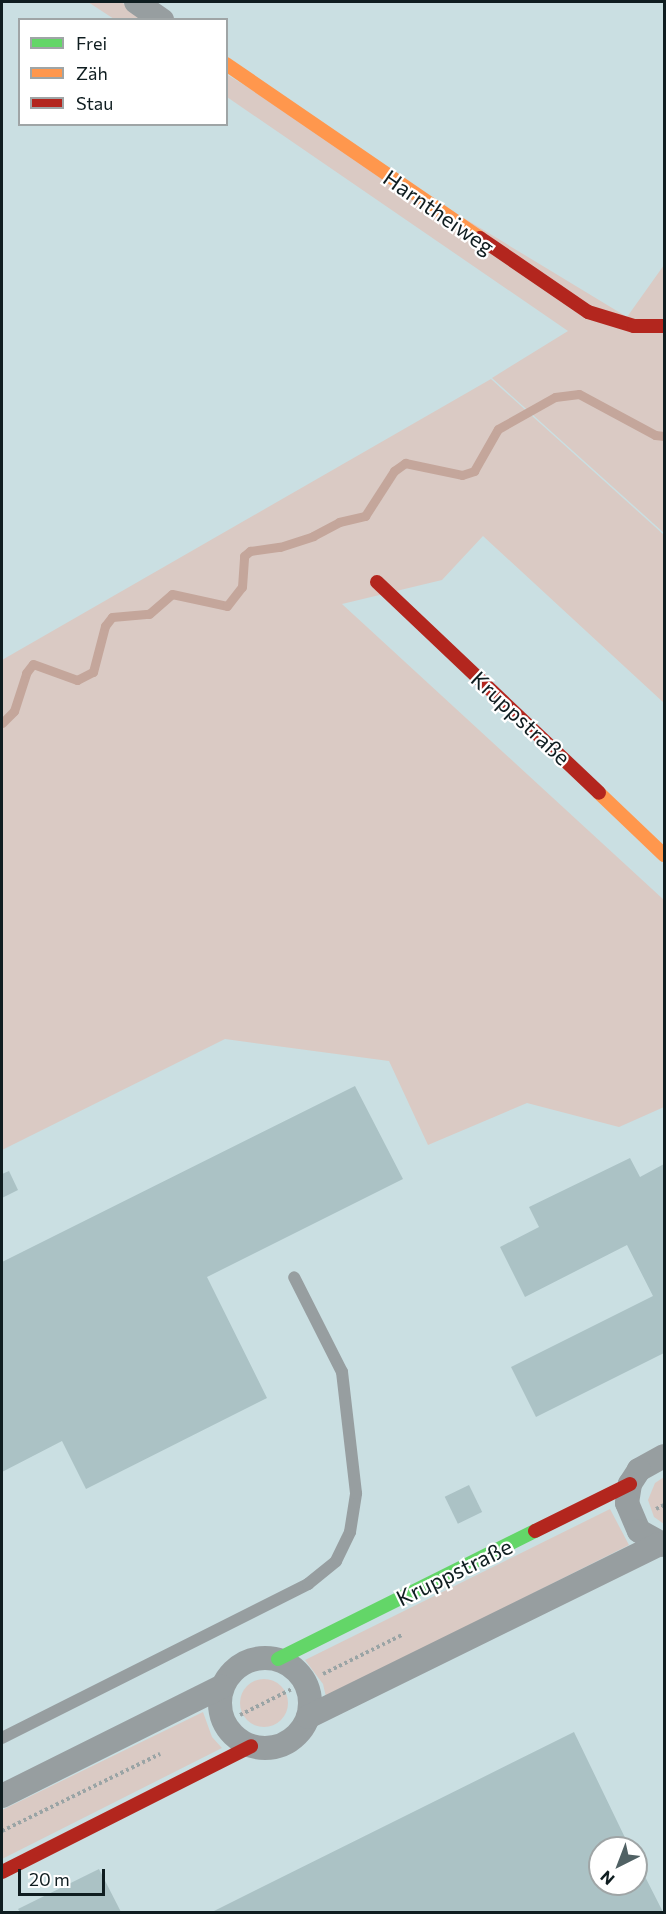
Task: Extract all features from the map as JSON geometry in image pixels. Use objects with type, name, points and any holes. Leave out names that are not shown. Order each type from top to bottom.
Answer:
[{"type":"street","points":[[136,2],[159,18]]},
{"type":"street","name":"Harntheiweg","points":[[228,65],[588,312],[634,326],[664,326]]},
{"type":"street","name":"Kruppstraße","points":[[377,582],[664,855]]},
{"type":"street","name":"Kruppstraße","points":[[2,1796],[222,1687],[231,1672],[244,1662],[261,1657],[278,1659],[630,1484],[639,1470],[664,1456]]},
{"type":"street","points":[[630,1484],[627,1503],[632,1521],[639,1531],[662,1545]]},
{"type":"street","points":[[222,1687],[219,1705],[223,1723],[240,1741],[251,1746],[279,1746],[296,1735],[308,1717],[662,1545]]},
{"type":"street","points":[[278,1659],[290,1665],[306,1683],[308,1717]]},
{"type":"street","points":[[2,1872],[251,1746]]},
{"type":"lane","points":[[2,1737],[308,1584],[336,1561],[350,1532],[356,1493],[342,1372],[294,1277]]},
{"type":"shaded area","points":[[88,2],[121,2],[146,18],[112,18]]},
{"type":"shaded area","points":[[228,75],[627,317],[664,265],[664,533],[492,378],[568,331],[228,98]]},
{"type":"shaded area","points":[[491,379],[664,535],[664,703],[483,536],[442,580],[342,604],[664,900],[664,1107],[619,1127],[527,1103],[428,1145],[389,1061],[225,1039],[2,1150],[2,660]]},
{"type":"shaded area","points":[[664,1477],[664,1524],[654,1517],[648,1500],[655,1483]]},
{"type":"shaded area","points":[[610,1509],[629,1545],[326,1697],[323,1684],[305,1660]]},
{"type":"shaded area","points":[[259,1679],[269,1679],[284,1689],[288,1703],[287,1712],[278,1723],[269,1727],[259,1727],[244,1717],[240,1708],[240,1698],[250,1683]]},
{"type":"shaded area","points":[[203,1712],[212,1737],[222,1748],[2,1859],[2,1810]]},
{"type":"building","points":[[355,1086],[403,1179],[207,1277],[267,1398],[86,1489],[62,1441],[2,1472],[2,1262]]},
{"type":"building","points":[[630,1158],[640,1177],[664,1164],[664,1353],[536,1417],[511,1367],[653,1296],[627,1245],[525,1297],[500,1247],[539,1227],[529,1207]]},
{"type":"building","points":[[9,1171],[18,1190],[2,1198],[2,1174]]},
{"type":"building","points":[[469,1485],[482,1512],[458,1524],[445,1497]]},
{"type":"building","points":[[574,1732],[624,1836],[588,1836],[588,1896],[648,1896],[648,1883],[663,1912],[212,1912]]},
{"type":"building","points":[[99,1869],[121,1912],[20,1912],[18,1909]]},
{"type":"waterway","points":[[2,723],[14,711],[26,673],[33,664],[77,680],[93,672],[105,626],[112,617],[149,614],[172,594],[227,606],[242,587],[244,556],[250,551],[280,547],[313,536],[339,522],[365,516],[394,471],[405,463],[462,475],[474,471],[498,429],[555,397],[579,394],[655,435],[664,436]]},
{"type":"traffic: fast","points":[[278,1659],[535,1531]]},
{"type":"traffic: slow","points":[[228,65],[480,238]]},
{"type":"traffic: slow","points":[[599,793],[664,855]]},
{"type":"traffic: jam","points":[[480,238],[588,312],[634,326],[664,326]]},
{"type":"traffic: jam","points":[[377,582],[599,793]]},
{"type":"traffic: jam","points":[[535,1531],[630,1484]]},
{"type":"traffic: jam","points":[[2,1872],[251,1746]]}]
